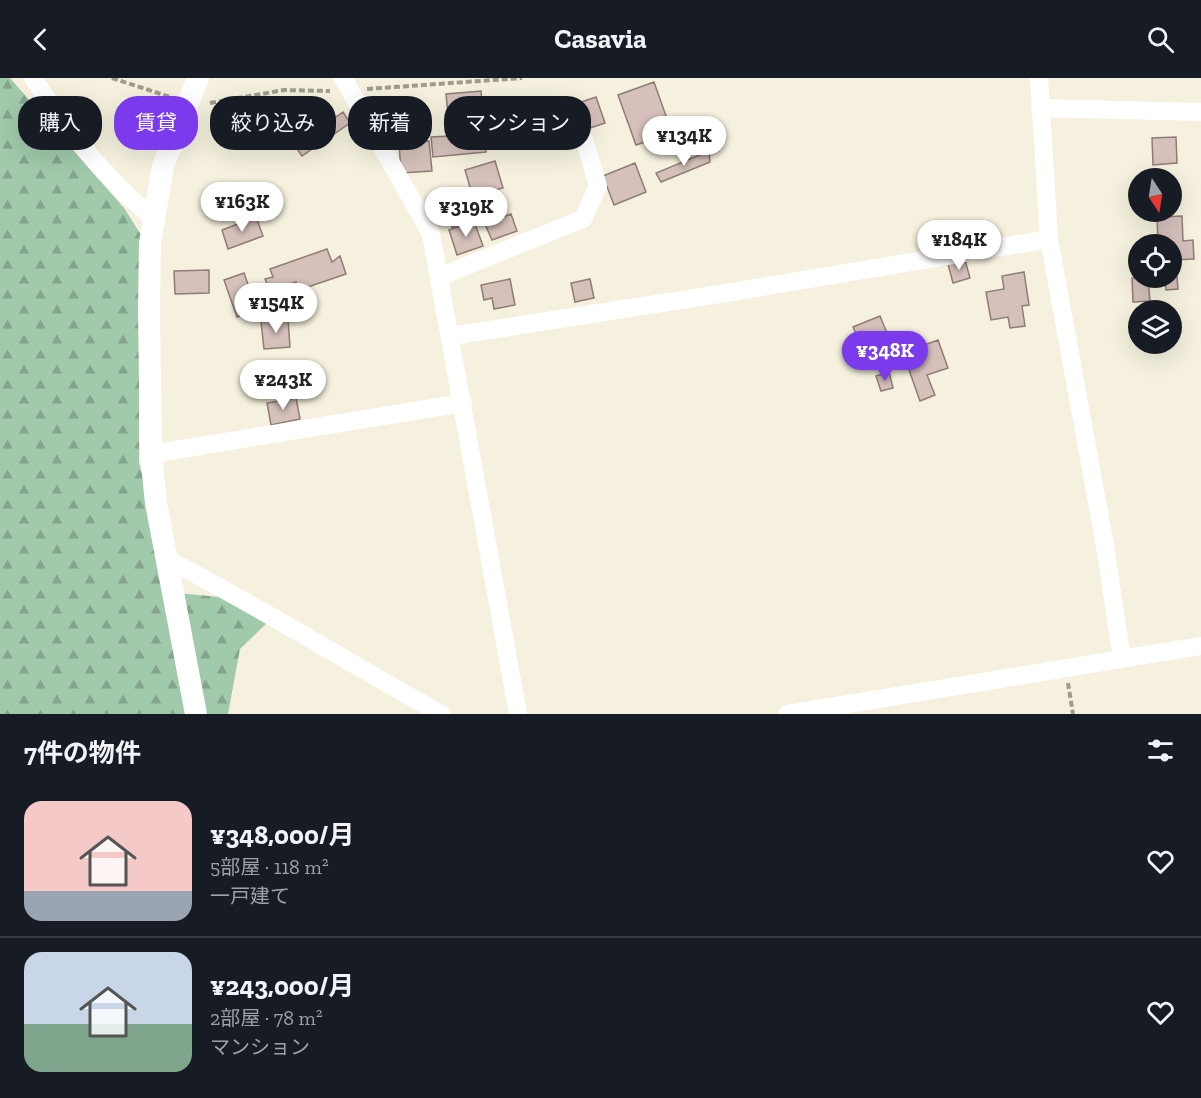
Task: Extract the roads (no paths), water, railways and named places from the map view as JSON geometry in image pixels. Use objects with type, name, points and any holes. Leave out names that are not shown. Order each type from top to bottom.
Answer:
[{"type":"street","points":[[33,78],[70,135],[123,193],[153,218]]},
{"type":"street","points":[[1039,78],[1049,239],[1104,540],[1122,659]]},
{"type":"street","points":[[346,85],[431,234],[518,714]]},
{"type":"street","points":[[192,90],[163,166],[153,218],[149,311],[151,454],[165,558],[196,714]]},
{"type":"street","points":[[1040,108],[1201,112]]},
{"type":"street","points":[[439,277],[583,219],[598,186],[587,150]]},
{"type":"street","points":[[451,336],[1049,239]]},
{"type":"street","points":[[151,454],[463,403]]},
{"type":"street","points":[[165,558],[251,602],[331,652],[441,714]]},
{"type":"street","points":[[787,714],[1201,646]]}]
